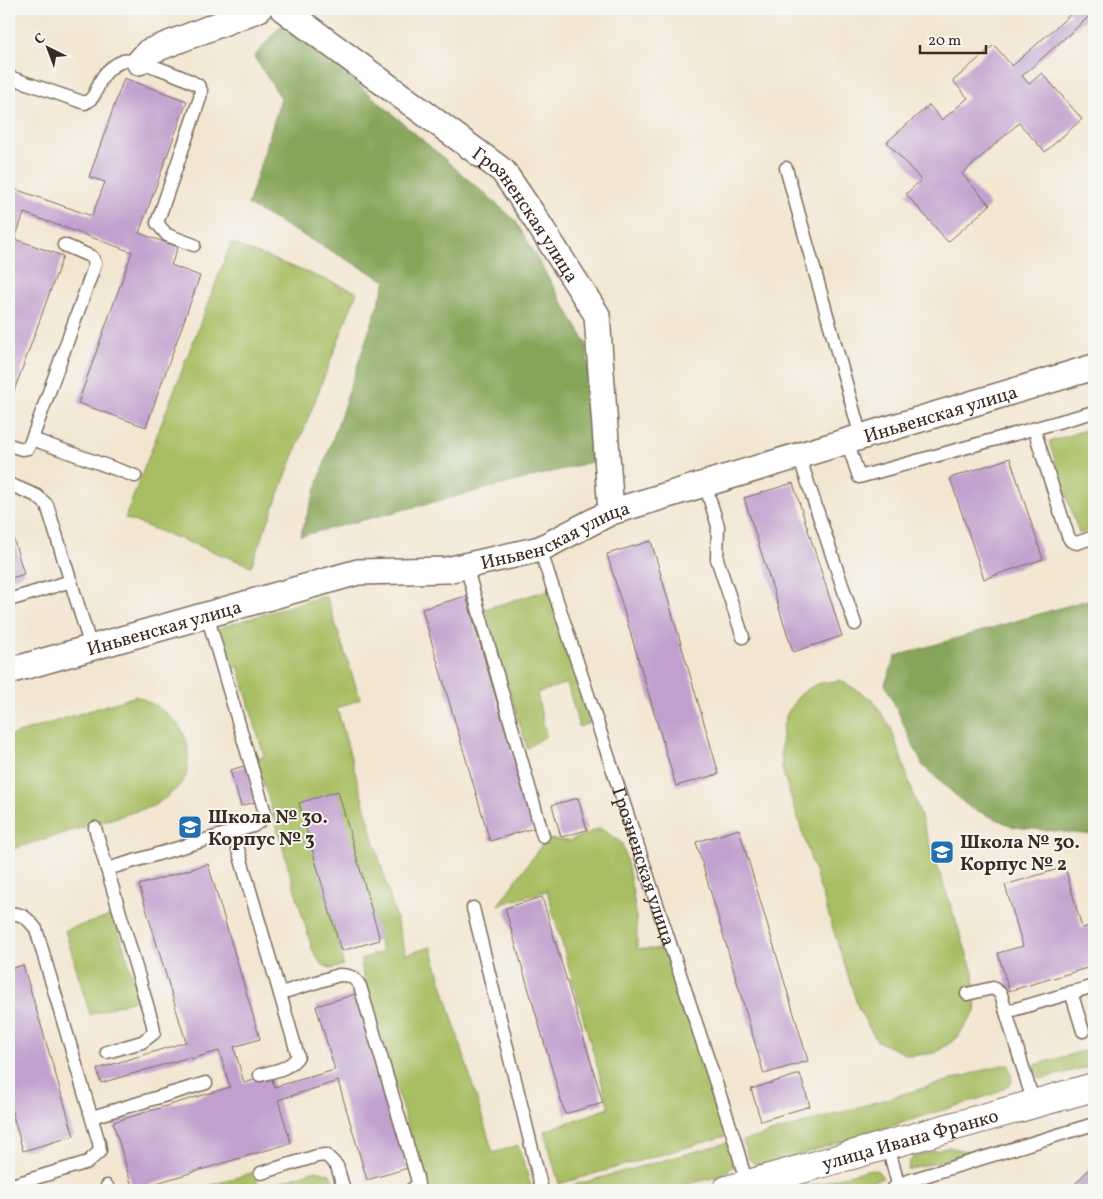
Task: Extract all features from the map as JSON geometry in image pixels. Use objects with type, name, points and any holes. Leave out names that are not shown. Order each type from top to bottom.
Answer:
[{"type":"street","points":[[138,62],[148,52],[259,9]]},
{"type":"street","name":"Грозненская улица","points":[[283,9],[502,171],[531,212],[597,315],[611,512]]},
{"type":"street","name":"Иньвенская улица","points":[[9,671],[358,572],[447,570],[540,549],[611,512],[1094,367]]},
{"type":"street","name":"улица Ивана Франко","points":[[737,1188],[1094,1087]]},
{"type":"lane","points":[[9,77],[85,103],[91,100],[111,67],[125,60],[138,62],[191,81],[201,90],[157,223],[167,235],[194,245]]},
{"type":"lane","points":[[786,168],[854,439],[859,477],[1094,412]]},
{"type":"lane","points":[[9,445],[22,449],[28,448],[32,440],[95,263],[92,257],[64,245]]},
{"type":"lane","points":[[1034,429],[1068,536],[1071,541],[1077,543],[1094,537]]},
{"type":"lane","points":[[32,440],[135,476]]},
{"type":"lane","points":[[799,456],[854,624]]},
{"type":"lane","points":[[9,484],[37,496],[47,505],[91,648]]},
{"type":"lane","points":[[705,484],[718,526],[717,559],[743,637]]},
{"type":"lane","name":"Грозненская улица","points":[[540,549],[728,1120],[737,1188]]},
{"type":"lane","points":[[466,566],[543,836]]},
{"type":"lane","points":[[9,600],[71,581]]},
{"type":"lane","points":[[107,870],[253,826],[260,821],[265,813],[207,615]]},
{"type":"lane","points":[[95,828],[154,1033],[142,1042],[107,1052]]},
{"type":"lane","points":[[233,832],[298,1056],[294,1063],[260,1075]]},
{"type":"lane","points":[[473,908],[542,1190]]},
{"type":"lane","points":[[9,914],[17,913],[29,919],[36,929],[100,1143],[100,1151],[95,1158],[88,1162],[14,1187]]},
{"type":"lane","points":[[281,993],[339,975],[348,975],[355,978],[360,986],[417,1178],[418,1184],[411,1190]]},
{"type":"lane","points":[[1006,1012],[1094,986]]},
{"type":"lane","points":[[967,994],[993,988],[1000,994],[1034,1104]]},
{"type":"lane","points":[[1071,992],[1083,1032]]},
{"type":"lane","points":[[92,1117],[206,1083]]},
{"type":"lane","points":[[888,1146],[895,1187],[1094,1124]]},
{"type":"lane","points":[[261,1174],[326,1155],[337,1166],[344,1190]]},
{"type":"green space","points":[[285,21],[515,220],[586,343],[599,460],[300,536],[386,281],[248,205],[281,98],[254,57]]},
{"type":"green space","points":[[231,243],[357,292],[251,566],[125,518]]},
{"type":"green space","points":[[1094,427],[1094,529],[1079,534],[1049,442]]},
{"type":"green space","points":[[548,590],[590,723],[579,727],[567,683],[537,693],[546,736],[527,748],[485,609]]},
{"type":"green space","points":[[326,595],[360,699],[337,708],[406,954],[431,947],[493,1153],[518,1145],[532,1190],[426,1190],[363,974],[361,959],[382,952],[338,792],[300,803],[341,951],[343,965],[332,969],[321,964],[312,949],[269,800],[255,759],[264,756],[238,666],[226,670],[216,629]]},
{"type":"green space","points":[[1094,598],[1094,835],[1014,827],[969,807],[923,766],[885,684],[896,656]]},
{"type":"green space","points":[[840,680],[873,700],[891,728],[974,975],[976,1010],[957,1038],[935,1053],[910,1056],[877,1041],[859,1010],[782,769],[782,733],[788,711],[802,693],[813,686]]},
{"type":"green space","points":[[136,696],[165,712],[173,719],[185,737],[188,748],[188,760],[186,776],[182,783],[153,806],[9,850],[9,736]]},
{"type":"green space","points":[[600,828],[622,843],[633,896],[637,949],[665,949],[729,1135],[559,1184],[544,1131],[609,1108],[547,891],[498,905],[546,839],[569,841]]},
{"type":"green space","points":[[114,915],[139,998],[90,1015],[65,930]]},
{"type":"green space","points":[[1086,1050],[1092,1066],[1040,1079],[1032,1066]]},
{"type":"green space","points":[[1002,1065],[1009,1065],[1012,1078],[1011,1084],[991,1095],[764,1166],[756,1166],[748,1158],[743,1141]]},
{"type":"green space","points":[[730,1142],[734,1162],[733,1166],[724,1175],[666,1190],[556,1190]]},
{"type":"green space","points":[[949,1147],[971,1152],[908,1170],[909,1162],[914,1157]]},
{"type":"green space","points":[[870,1169],[878,1171],[883,1178],[846,1190],[796,1190],[820,1183],[824,1185],[824,1182]]},
{"type":"green space","points":[[316,1170],[330,1174],[337,1190],[285,1190],[282,1181]]},
{"type":"green space","points":[[254,1172],[260,1190],[196,1190]]},
{"type":"building","points":[[1066,9],[1094,9],[1094,12],[1022,76],[1029,84],[1042,73],[1082,119],[1045,152],[1019,123],[962,174],[990,205],[948,242],[906,194],[921,180],[887,142],[929,105],[942,120],[968,98],[953,81],[994,45],[1012,66],[1071,14]]},
{"type":"building","points":[[124,78],[187,101],[139,233],[178,247],[171,265],[200,276],[146,427],[78,403],[132,252],[24,213],[15,239],[63,256],[9,405],[9,217],[12,209],[9,208],[9,187],[92,216],[105,182],[89,177]]},
{"type":"building","points":[[1010,458],[1043,559],[984,579],[950,478]]},
{"type":"building","points":[[793,483],[842,636],[793,652],[744,498]]},
{"type":"building","points":[[12,534],[24,574],[9,579],[9,535]]},
{"type":"building","points":[[651,541],[719,774],[676,786],[607,554]]},
{"type":"building","points":[[466,596],[534,828],[490,841],[422,609]]},
{"type":"building","points":[[248,765],[259,801],[241,806],[230,770]]},
{"type":"building","points":[[338,791],[380,940],[341,951],[299,803]]},
{"type":"building","points":[[578,798],[587,830],[561,837],[552,805]]},
{"type":"building","points":[[739,829],[808,1061],[764,1074],[696,842]]},
{"type":"building","points":[[208,864],[260,1039],[234,1047],[244,1083],[271,1075],[274,1087],[335,1070],[316,1006],[356,994],[408,1168],[367,1180],[338,1081],[278,1100],[291,1143],[133,1190],[113,1122],[230,1087],[219,1051],[191,1059],[190,1057],[101,1083],[97,1069],[186,1042],[139,885]]},
{"type":"building","points":[[1065,867],[1082,928],[1094,925],[1094,966],[1009,991],[998,953],[1023,946],[1005,885]]},
{"type":"building","points":[[542,897],[603,1103],[565,1114],[505,908]]},
{"type":"building","points":[[23,965],[74,1136],[23,1151],[9,1102],[9,969]]},
{"type":"building","points":[[800,1074],[810,1106],[761,1121],[751,1089]]},
{"type":"building","points":[[1094,1164],[1094,1190],[1069,1190]]},
{"type":"place","name":"Школа № 30. Корпус № 3","points":[[190,827]]},
{"type":"place","name":"Школа № 30. Корпус № 2","points":[[942,852]]}]
